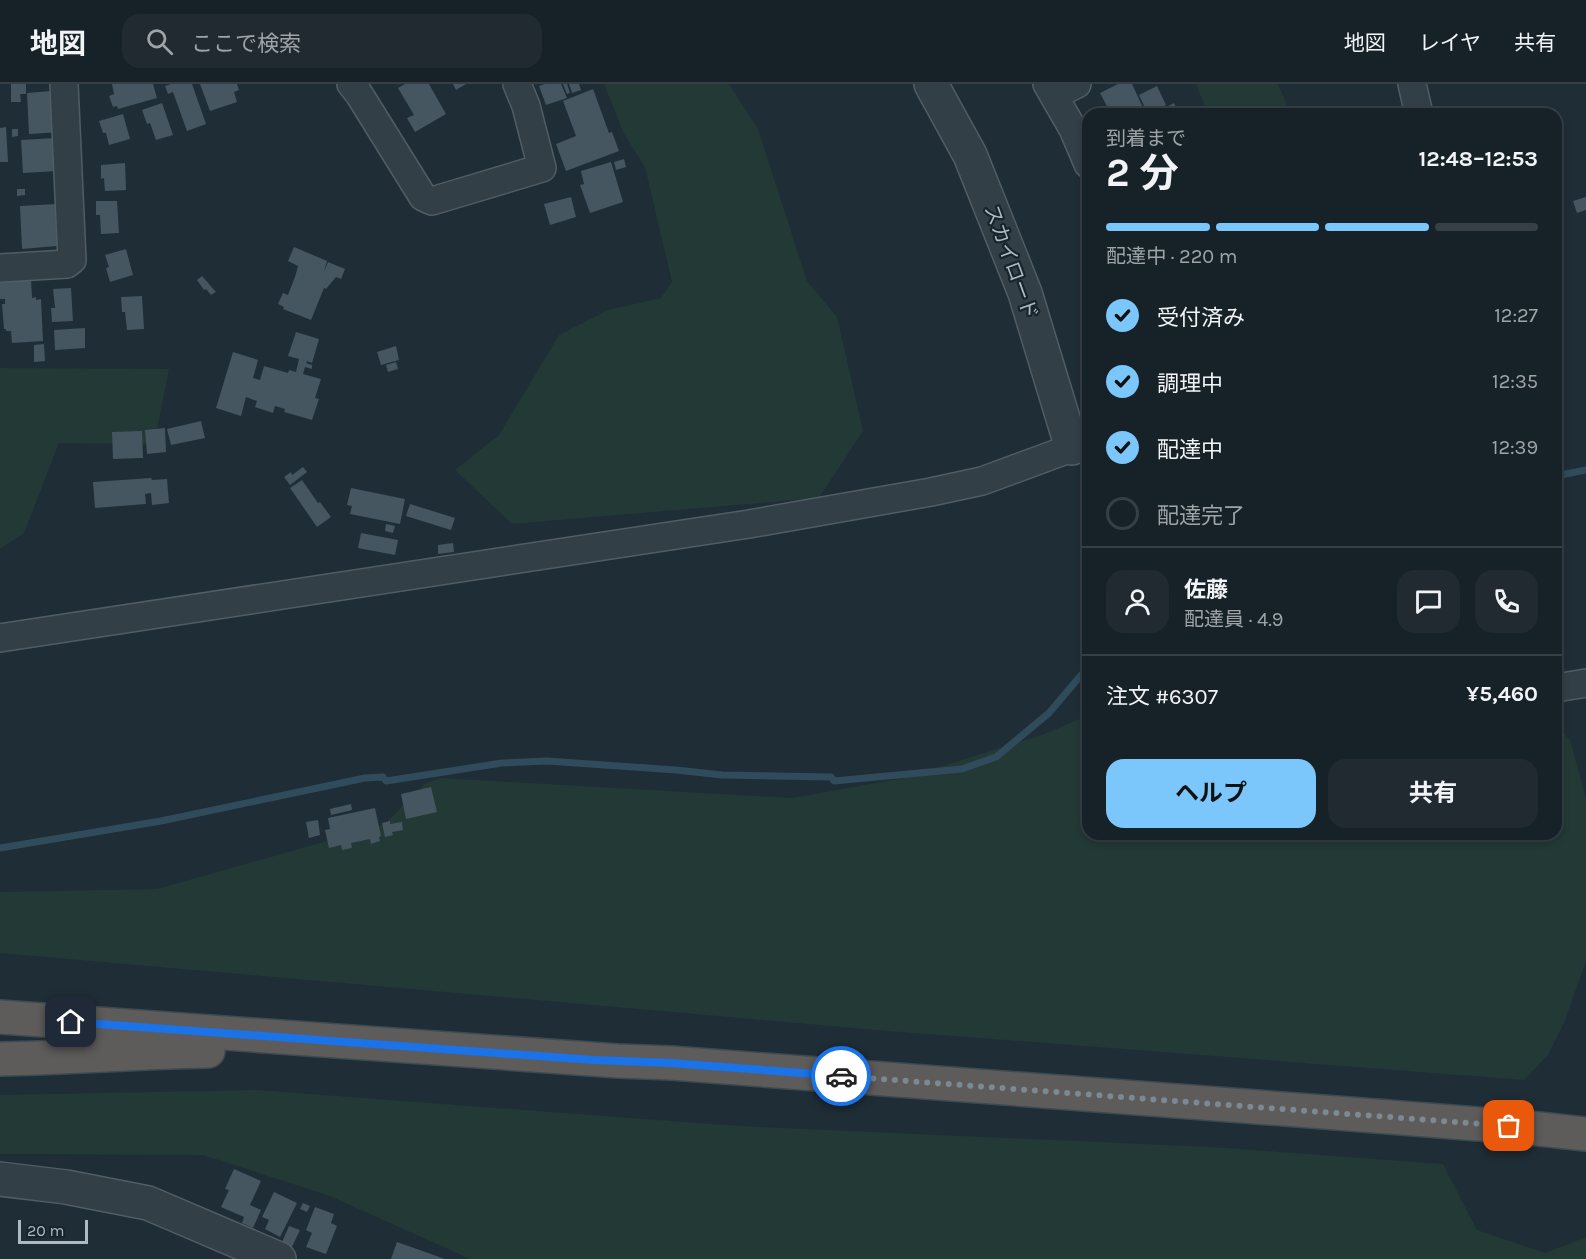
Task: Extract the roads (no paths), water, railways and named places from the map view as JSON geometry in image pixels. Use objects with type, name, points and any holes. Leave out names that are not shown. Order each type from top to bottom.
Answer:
[{"type":"highway","points":[[0,994],[58,1012]]},
{"type":"highway","points":[[0,1007],[674,1051],[1586,1121]]},
{"type":"highway","points":[[0,1017],[671,1063],[1405,1118],[1586,1134]]},
{"type":"highway","points":[[0,1059],[64,1058],[177,1051],[261,1050],[477,1062],[618,1061]]},
{"type":"street","points":[[0,268],[67,264],[72,260],[64,84]]},
{"type":"street","points":[[351,84],[423,197],[432,201],[542,168],[526,106],[517,84]]},
{"type":"street","name":"スカイロード","points":[[931,84],[970,155],[1025,293],[1082,449]]},
{"type":"street","points":[[1412,84],[1418,108]]},
{"type":"street","points":[[1059,88],[1082,150]]},
{"type":"street","points":[[0,638],[749,524],[982,481],[1082,449]]},
{"type":"street","points":[[1562,687],[1586,683]]},
{"type":"street","points":[[0,1179],[66,1187],[147,1203],[279,1259]]},
{"type":"waterway","points":[[1562,475],[1586,470]]},
{"type":"waterway","points":[[0,848],[161,821],[365,778],[383,777],[386,781],[502,763],[547,761],[722,775],[831,777],[834,781],[962,769],[996,757],[1049,713],[1082,674]]}]
